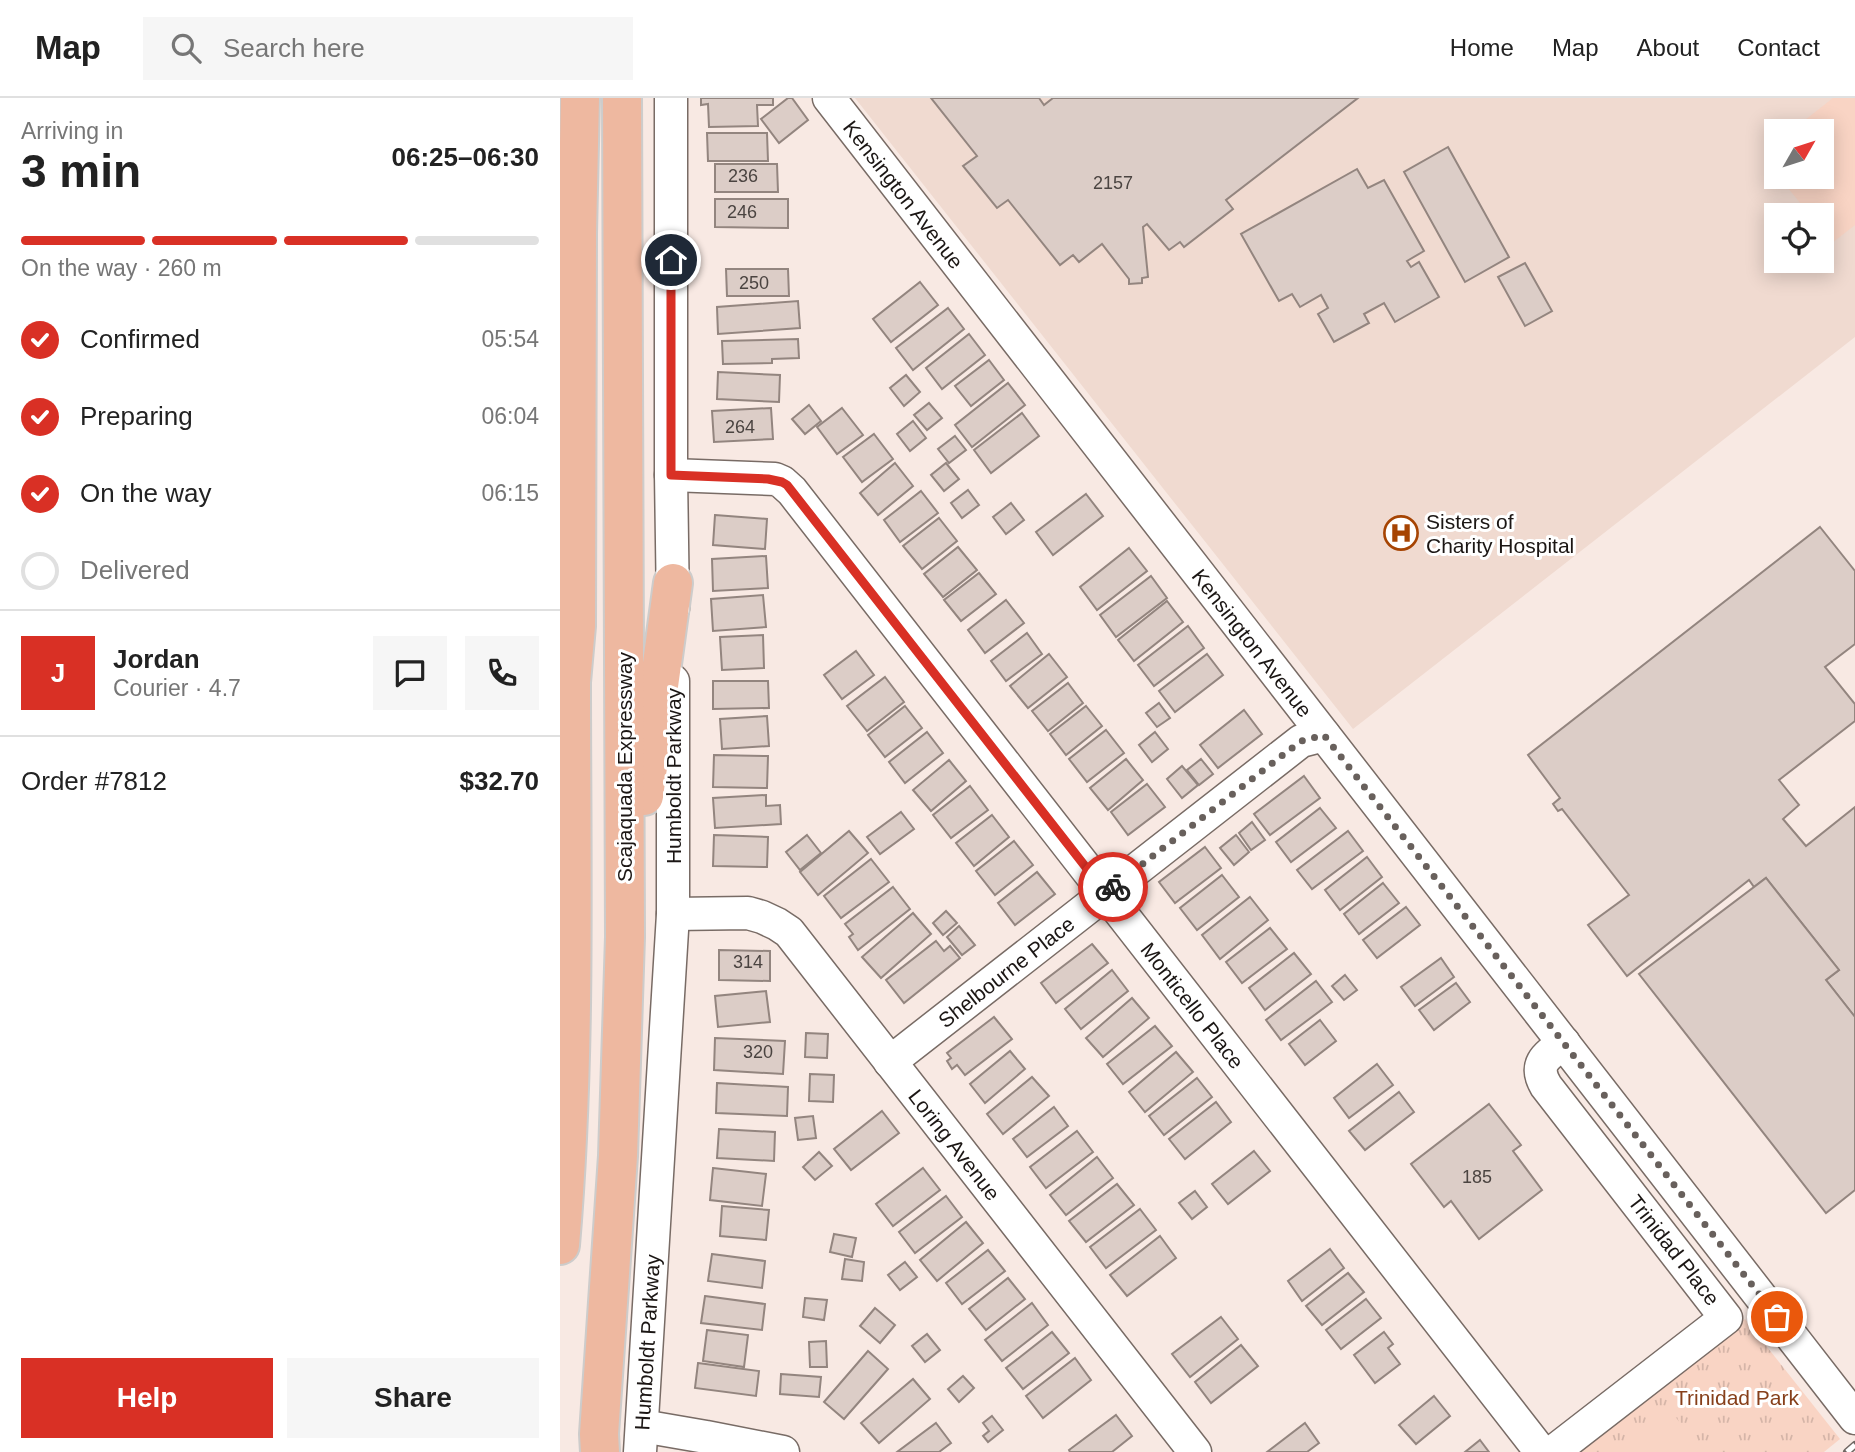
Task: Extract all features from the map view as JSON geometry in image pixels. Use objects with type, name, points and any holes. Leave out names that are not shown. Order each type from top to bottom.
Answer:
[{"type":"highway","points":[[560,1245],[569,1066],[571,682],[576,626],[580,98]]},
{"type":"highway","name":"Scajaquada Expressway","points":[[597,1446],[618,1156],[625,937],[622,98]]},
{"type":"highway","points":[[625,937],[673,583]]},
{"type":"highway","points":[[560,645],[571,682]]},
{"type":"street","name":"Humboldt Parkway","points":[[641,1439],[673,914],[671,98]]},
{"type":"street","name":"Kensington Avenue","points":[[829,98],[1850,1411]]},
{"type":"street","name":"Monticello Place","points":[[671,475],[768,479],[787,485],[1541,1452]]},
{"type":"street","name":"Shelbourne Place","points":[[890,1062],[1301,741],[1324,735]]},
{"type":"street","name":"Loring Avenue","points":[[673,914],[748,912],[789,932],[1195,1452]]},
{"type":"street","name":"Trinidad Place","points":[[1553,1452],[1727,1318],[1541,1078],[1542,1062],[1564,1043]]},
{"type":"street","points":[[641,1439],[733,1441],[783,1452]]},
{"type":"shaded area","name":"Sisters of Charity Hospital","points":[[855,98],[1855,98],[1855,337],[1353,729]]},
{"type":"green space","points":[[1833,98],[1855,98],[1855,225],[1834,241],[1834,203],[1800,203],[1789,189],[1834,189],[1834,119],[1806,119]]},
{"type":"green space","name":"Trinidad Park","points":[[1745,1319],[1840,1439],[1824,1452],[1578,1452]]},
{"type":"green space","points":[[1670,1410],[1703,1452],[1616,1452]]},
{"type":"building","points":[[701,98],[773,98],[773,105],[757,105],[758,126],[709,127],[708,104],[701,105]]},
{"type":"building","points":[[788,98],[792,98],[808,120],[779,143],[761,119]]},
{"type":"building","points":[[931,98],[1039,98],[1044,105],[1053,98],[1358,98],[1226,200],[1233,209],[1184,247],[1180,242],[1169,250],[1147,224],[1143,227],[1148,277],[1142,278],[1142,283],[1129,284],[1129,279],[1102,244],[1079,262],[1073,255],[1060,265],[1008,200],[997,208],[963,166],[977,156]]},
{"type":"building","points":[[707,133],[767,133],[768,161],[708,161]]},
{"type":"building","points":[[1448,147],[1509,257],[1465,282],[1404,172]]},
{"type":"building","points":[[715,164],[777,164],[778,192],[715,192]]},
{"type":"building","points":[[1357,169],[1368,188],[1384,180],[1424,251],[1407,261],[1411,267],[1419,262],[1439,297],[1395,322],[1384,303],[1364,314],[1369,323],[1334,342],[1318,314],[1328,308],[1321,295],[1300,307],[1292,294],[1279,301],[1241,234]]},
{"type":"building","points":[[715,199],[788,199],[788,228],[715,227]]},
{"type":"building","points":[[1525,263],[1552,311],[1525,326],[1498,277]]},
{"type":"building","points":[[726,269],[788,269],[789,296],[727,296]]},
{"type":"building","points":[[920,282],[938,305],[891,342],[873,319]]},
{"type":"building","points":[[798,301],[800,328],[718,334],[717,307]]},
{"type":"building","points":[[948,308],[964,329],[913,370],[896,348]]},
{"type":"building","points":[[969,334],[985,355],[942,389],[926,368]]},
{"type":"building","points":[[798,339],[799,358],[772,359],[772,363],[723,364],[722,341]]},
{"type":"building","points":[[989,360],[1004,380],[971,406],[955,386]]},
{"type":"building","points":[[718,372],[780,375],[779,402],[717,399]]},
{"type":"building","points":[[906,375],[920,392],[904,406],[890,388]]},
{"type":"building","points":[[1008,383],[1025,405],[972,447],[955,425]]},
{"type":"building","points":[[929,403],[942,418],[927,430],[914,415]]},
{"type":"building","points":[[809,405],[821,421],[805,434],[792,419]]},
{"type":"building","points":[[771,408],[773,439],[714,442],[712,411]]},
{"type":"building","points":[[842,408],[863,435],[837,454],[817,427]]},
{"type":"building","points":[[1022,413],[1039,436],[991,473],[974,450]]},
{"type":"building","points":[[913,421],[926,438],[910,451],[897,434]]},
{"type":"building","points":[[874,434],[893,459],[862,482],[843,457]]},
{"type":"building","points":[[955,436],[966,450],[949,463],[938,449]]},
{"type":"building","points":[[895,463],[913,486],[878,515],[860,493]]},
{"type":"building","points":[[946,463],[959,479],[944,491],[931,475]]},
{"type":"building","points":[[968,490],[979,505],[962,518],[951,503]]},
{"type":"building","points":[[921,491],[938,513],[900,542],[884,520]]},
{"type":"building","points":[[1086,494],[1103,516],[1053,555],[1036,532]]},
{"type":"building","points":[[1011,503],[1024,520],[1006,534],[993,517]]},
{"type":"building","points":[[715,515],[767,519],[765,549],[713,545]]},
{"type":"building","points":[[939,518],[957,541],[922,569],[903,546]]},
{"type":"building","points":[[1820,527],[1855,571],[1855,644],[1825,667],[1855,704],[1855,721],[1779,780],[1799,805],[1783,819],[1806,846],[1855,807],[1855,1017],[1826,980],[1839,970],[1766,878],[1754,887],[1749,880],[1627,976],[1588,925],[1629,895],[1562,809],[1558,811],[1553,804],[1560,798],[1528,755]]},
{"type":"building","points":[[958,547],[977,570],[943,597],[924,574]]},
{"type":"building","points":[[1129,548],[1147,571],[1097,610],[1080,587]]},
{"type":"building","points":[[766,556],[768,588],[713,591],[712,559]]},
{"type":"building","points":[[979,573],[996,594],[961,621],[944,600]]},
{"type":"building","points":[[1151,576],[1167,598],[1116,637],[1100,615]]},
{"type":"building","points":[[763,595],[766,627],[713,631],[711,599]]},
{"type":"building","points":[[1006,600],[1024,623],[985,653],[968,630]]},
{"type":"building","points":[[1167,601],[1183,622],[1134,661],[1118,640]]},
{"type":"building","points":[[1188,626],[1204,648],[1154,686],[1138,665]]},
{"type":"building","points":[[1027,633],[1042,654],[1006,681],[991,661]]},
{"type":"building","points":[[763,635],[764,668],[722,670],[720,637]]},
{"type":"building","points":[[856,651],[874,675],[842,699],[824,675]]},
{"type":"building","points":[[1049,654],[1067,677],[1028,708],[1010,686]]},
{"type":"building","points":[[1207,654],[1223,675],[1175,712],[1159,691]]},
{"type":"building","points":[[885,677],[904,702],[867,731],[847,706]]},
{"type":"building","points":[[713,681],[768,681],[769,708],[713,709]]},
{"type":"building","points":[[1068,683],[1083,703],[1048,731],[1032,711]]},
{"type":"building","points":[[1159,703],[1170,718],[1157,727],[1146,713]]},
{"type":"building","points":[[905,706],[922,728],[885,757],[868,735]]},
{"type":"building","points":[[1086,706],[1102,726],[1066,755],[1050,734]]},
{"type":"building","points":[[1244,710],[1262,734],[1218,768],[1200,745]]},
{"type":"building","points":[[767,716],[769,746],[722,749],[720,719]]},
{"type":"building","points":[[1106,730],[1124,753],[1087,782],[1069,759]]},
{"type":"building","points":[[927,732],[943,753],[905,783],[889,762]]},
{"type":"building","points":[[1155,732],[1168,749],[1152,762],[1139,745]]},
{"type":"building","points":[[714,755],[768,756],[767,788],[713,787]]},
{"type":"building","points":[[1126,759],[1143,780],[1108,810],[1090,788]]},
{"type":"building","points":[[1201,759],[1213,774],[1199,785],[1187,770]]},
{"type":"building","points":[[949,760],[966,781],[931,811],[913,790]]},
{"type":"building","points":[[1182,766],[1198,785],[1182,798],[1167,779]]},
{"type":"building","points":[[1304,776],[1320,798],[1270,835],[1254,814]]},
{"type":"building","points":[[1147,784],[1165,807],[1128,835],[1111,812]]},
{"type":"building","points":[[970,786],[988,810],[951,838],[933,815]]},
{"type":"building","points":[[766,795],[766,806],[780,805],[781,824],[715,828],[713,798]]},
{"type":"building","points":[[1320,808],[1336,828],[1291,862],[1276,842]]},
{"type":"building","points":[[901,812],[914,829],[880,854],[867,837]]},
{"type":"building","points":[[992,815],[1009,837],[974,866],[956,843]]},
{"type":"building","points":[[1252,822],[1265,840],[1251,850],[1239,833]]},
{"type":"building","points":[[849,831],[868,853],[818,895],[800,872]]},
{"type":"building","points":[[1348,831],[1363,851],[1312,889],[1297,870]]},
{"type":"building","points":[[714,835],[768,837],[767,867],[713,866]]},
{"type":"building","points":[[807,835],[821,853],[800,870],[786,852]]},
{"type":"building","points":[[1236,835],[1249,852],[1234,865],[1220,848]]},
{"type":"building","points":[[1014,841],[1033,865],[995,895],[976,871]]},
{"type":"building","points":[[1205,847],[1221,868],[1175,903],[1159,882]]},
{"type":"building","points":[[1367,857],[1382,877],[1340,910],[1325,890]]},
{"type":"building","points":[[871,859],[889,882],[841,918],[824,896]]},
{"type":"building","points":[[1037,872],[1055,894],[1015,925],[998,903]]},
{"type":"building","points":[[1222,875],[1239,897],[1197,930],[1180,908]]},
{"type":"building","points":[[1766,878],[1839,970],[1826,980],[1855,1017],[1855,1190],[1826,1213],[1639,974]]},
{"type":"building","points":[[1383,883],[1399,903],[1359,934],[1344,914]]},
{"type":"building","points":[[893,887],[910,909],[858,950],[849,937],[853,934],[845,924]]},
{"type":"building","points":[[1250,897],[1268,920],[1220,959],[1202,935]]},
{"type":"building","points":[[1406,907],[1420,925],[1377,958],[1363,940]]},
{"type":"building","points":[[946,911],[957,923],[943,935],[933,923]]},
{"type":"building","points":[[913,913],[931,934],[881,978],[862,957]]},
{"type":"building","points":[[959,926],[975,945],[962,955],[947,937]]},
{"type":"building","points":[[1270,928],[1287,949],[1242,983],[1226,962]]},
{"type":"building","points":[[936,941],[944,951],[950,946],[960,958],[904,1003],[886,980]]},
{"type":"building","points":[[1092,944],[1108,963],[1056,1003],[1041,983]]},
{"type":"building","points":[[719,950],[770,951],[770,981],[719,980]]},
{"type":"building","points":[[1294,953],[1311,974],[1265,1010],[1249,988]]},
{"type":"building","points":[[1441,958],[1454,977],[1415,1006],[1401,987]]},
{"type":"building","points":[[1112,970],[1128,991],[1081,1029],[1065,1009]]},
{"type":"building","points":[[1345,975],[1357,990],[1344,1000],[1332,986]]},
{"type":"building","points":[[1316,981],[1332,1002],[1281,1040],[1266,1020]]},
{"type":"building","points":[[1456,983],[1470,1002],[1434,1030],[1419,1010]]},
{"type":"building","points":[[766,991],[770,1022],[718,1027],[715,996]]},
{"type":"building","points":[[1132,998],[1149,1018],[1103,1057],[1086,1038]]},
{"type":"building","points":[[994,1017],[1012,1039],[965,1075],[957,1065],[952,1069],[947,1061],[951,1058],[947,1053]]},
{"type":"building","points":[[1320,1020],[1336,1041],[1305,1065],[1289,1044]]},
{"type":"building","points":[[1155,1026],[1172,1046],[1123,1084],[1107,1064]]},
{"type":"building","points":[[806,1033],[828,1034],[827,1058],[805,1057]]},
{"type":"building","points":[[715,1038],[785,1041],[783,1074],[714,1070]]},
{"type":"building","points":[[1010,1051],[1025,1069],[985,1103],[970,1084]]},
{"type":"building","points":[[1176,1052],[1193,1072],[1145,1112],[1129,1092]]},
{"type":"building","points":[[1377,1064],[1393,1085],[1349,1118],[1334,1098]]},
{"type":"building","points":[[810,1074],[834,1075],[833,1102],[809,1101]]},
{"type":"building","points":[[1032,1077],[1049,1096],[1003,1134],[987,1114]]},
{"type":"building","points":[[1197,1078],[1212,1097],[1164,1135],[1149,1116]]},
{"type":"building","points":[[717,1083],[788,1087],[787,1116],[716,1113]]},
{"type":"building","points":[[1399,1092],[1414,1112],[1365,1150],[1349,1131]]},
{"type":"building","points":[[1216,1102],[1231,1122],[1185,1159],[1169,1139]]},
{"type":"building","points":[[1489,1104],[1521,1145],[1513,1151],[1542,1190],[1479,1239],[1451,1201],[1444,1207],[1411,1164]]},
{"type":"building","points":[[1054,1107],[1068,1126],[1027,1157],[1013,1139]]},
{"type":"building","points":[[882,1111],[899,1133],[851,1170],[834,1149]]},
{"type":"building","points":[[813,1116],[816,1138],[798,1140],[795,1118]]},
{"type":"building","points":[[719,1129],[775,1132],[774,1161],[717,1158]]},
{"type":"building","points":[[1077,1131],[1093,1152],[1046,1188],[1030,1167]]},
{"type":"building","points":[[1254,1151],[1270,1171],[1228,1204],[1212,1184]]},
{"type":"building","points":[[819,1152],[832,1166],[815,1180],[803,1167]]},
{"type":"building","points":[[1097,1157],[1113,1178],[1066,1215],[1050,1195]]},
{"type":"building","points":[[713,1168],[766,1174],[762,1206],[710,1200]]},
{"type":"building","points":[[923,1168],[940,1190],[893,1226],[876,1204]]},
{"type":"building","points":[[1117,1184],[1134,1205],[1086,1242],[1069,1221]]},
{"type":"building","points":[[1195,1191],[1207,1207],[1192,1219],[1179,1203]]},
{"type":"building","points":[[946,1196],[962,1217],[915,1253],[899,1232]]},
{"type":"building","points":[[722,1206],[769,1210],[766,1240],[720,1236]]},
{"type":"building","points":[[1140,1209],[1156,1230],[1106,1268],[1090,1247]]},
{"type":"building","points":[[966,1222],[983,1243],[937,1281],[920,1260]]},
{"type":"building","points":[[834,1234],[856,1238],[852,1257],[830,1252]]},
{"type":"building","points":[[1160,1236],[1176,1258],[1127,1296],[1110,1275]]},
{"type":"building","points":[[1330,1249],[1344,1268],[1302,1301],[1288,1281]]},
{"type":"building","points":[[988,1250],[1005,1271],[962,1304],[946,1283]]},
{"type":"building","points":[[712,1254],[765,1261],[762,1288],[708,1281]]},
{"type":"building","points":[[845,1259],[864,1262],[862,1281],[842,1279]]},
{"type":"building","points":[[905,1262],[917,1277],[900,1290],[888,1275]]},
{"type":"building","points":[[1348,1273],[1364,1292],[1322,1325],[1306,1306]]},
{"type":"building","points":[[1008,1278],[1025,1299],[986,1330],[969,1309]]},
{"type":"building","points":[[705,1296],[765,1304],[762,1330],[701,1323]]},
{"type":"building","points":[[805,1298],[827,1300],[824,1320],[803,1317]]},
{"type":"building","points":[[1366,1299],[1381,1318],[1341,1349],[1326,1330]]},
{"type":"building","points":[[1032,1303],[1048,1325],[1002,1361],[985,1340]]},
{"type":"building","points":[[875,1308],[895,1325],[880,1343],[860,1326]]},
{"type":"building","points":[[1221,1317],[1238,1339],[1190,1377],[1172,1354]]},
{"type":"building","points":[[707,1330],[748,1335],[744,1367],[703,1361]]},
{"type":"building","points":[[1052,1332],[1069,1353],[1023,1389],[1006,1368]]},
{"type":"building","points":[[1384,1332],[1393,1344],[1388,1348],[1400,1364],[1375,1383],[1354,1355]]},
{"type":"building","points":[[927,1334],[940,1350],[925,1362],[912,1346]]},
{"type":"building","points":[[826,1341],[827,1367],[810,1367],[809,1342]]},
{"type":"building","points":[[1241,1345],[1258,1366],[1211,1403],[1195,1382]]},
{"type":"building","points":[[868,1351],[888,1369],[844,1419],[824,1402]]},
{"type":"building","points":[[1075,1358],[1091,1380],[1043,1418],[1026,1396]]},
{"type":"building","points":[[698,1363],[759,1371],[756,1396],[695,1388]]},
{"type":"building","points":[[781,1374],[821,1377],[819,1397],[780,1394]]},
{"type":"building","points":[[963,1376],[974,1388],[959,1402],[948,1389]]},
{"type":"building","points":[[913,1379],[930,1399],[879,1443],[861,1423]]},
{"type":"building","points":[[1434,1396],[1450,1416],[1416,1444],[1399,1425]]},
{"type":"building","points":[[1116,1415],[1132,1436],[1112,1452],[1070,1452],[1069,1450]]},
{"type":"building","points":[[992,1416],[1003,1430],[988,1442],[983,1436],[989,1431],[983,1423]]},
{"type":"building","points":[[936,1423],[951,1443],[939,1452],[897,1452]]},
{"type":"building","points":[[1305,1423],[1319,1443],[1307,1452],[1267,1452]]},
{"type":"building","points":[[1480,1440],[1489,1452],[1465,1452]]},
{"type":"railway","points":[[1847,1452],[1855,1445]]},
{"type":"way so far","points":[[1113,887],[1301,741],[1324,735],[1777,1317]]},
{"type":"place","name":"Sisters of Charity Hospital","points":[[1401,533]]},
{"type":"route","points":[[671,260],[671,475],[775,479],[787,485],[1106,893],[1113,887]]}]
